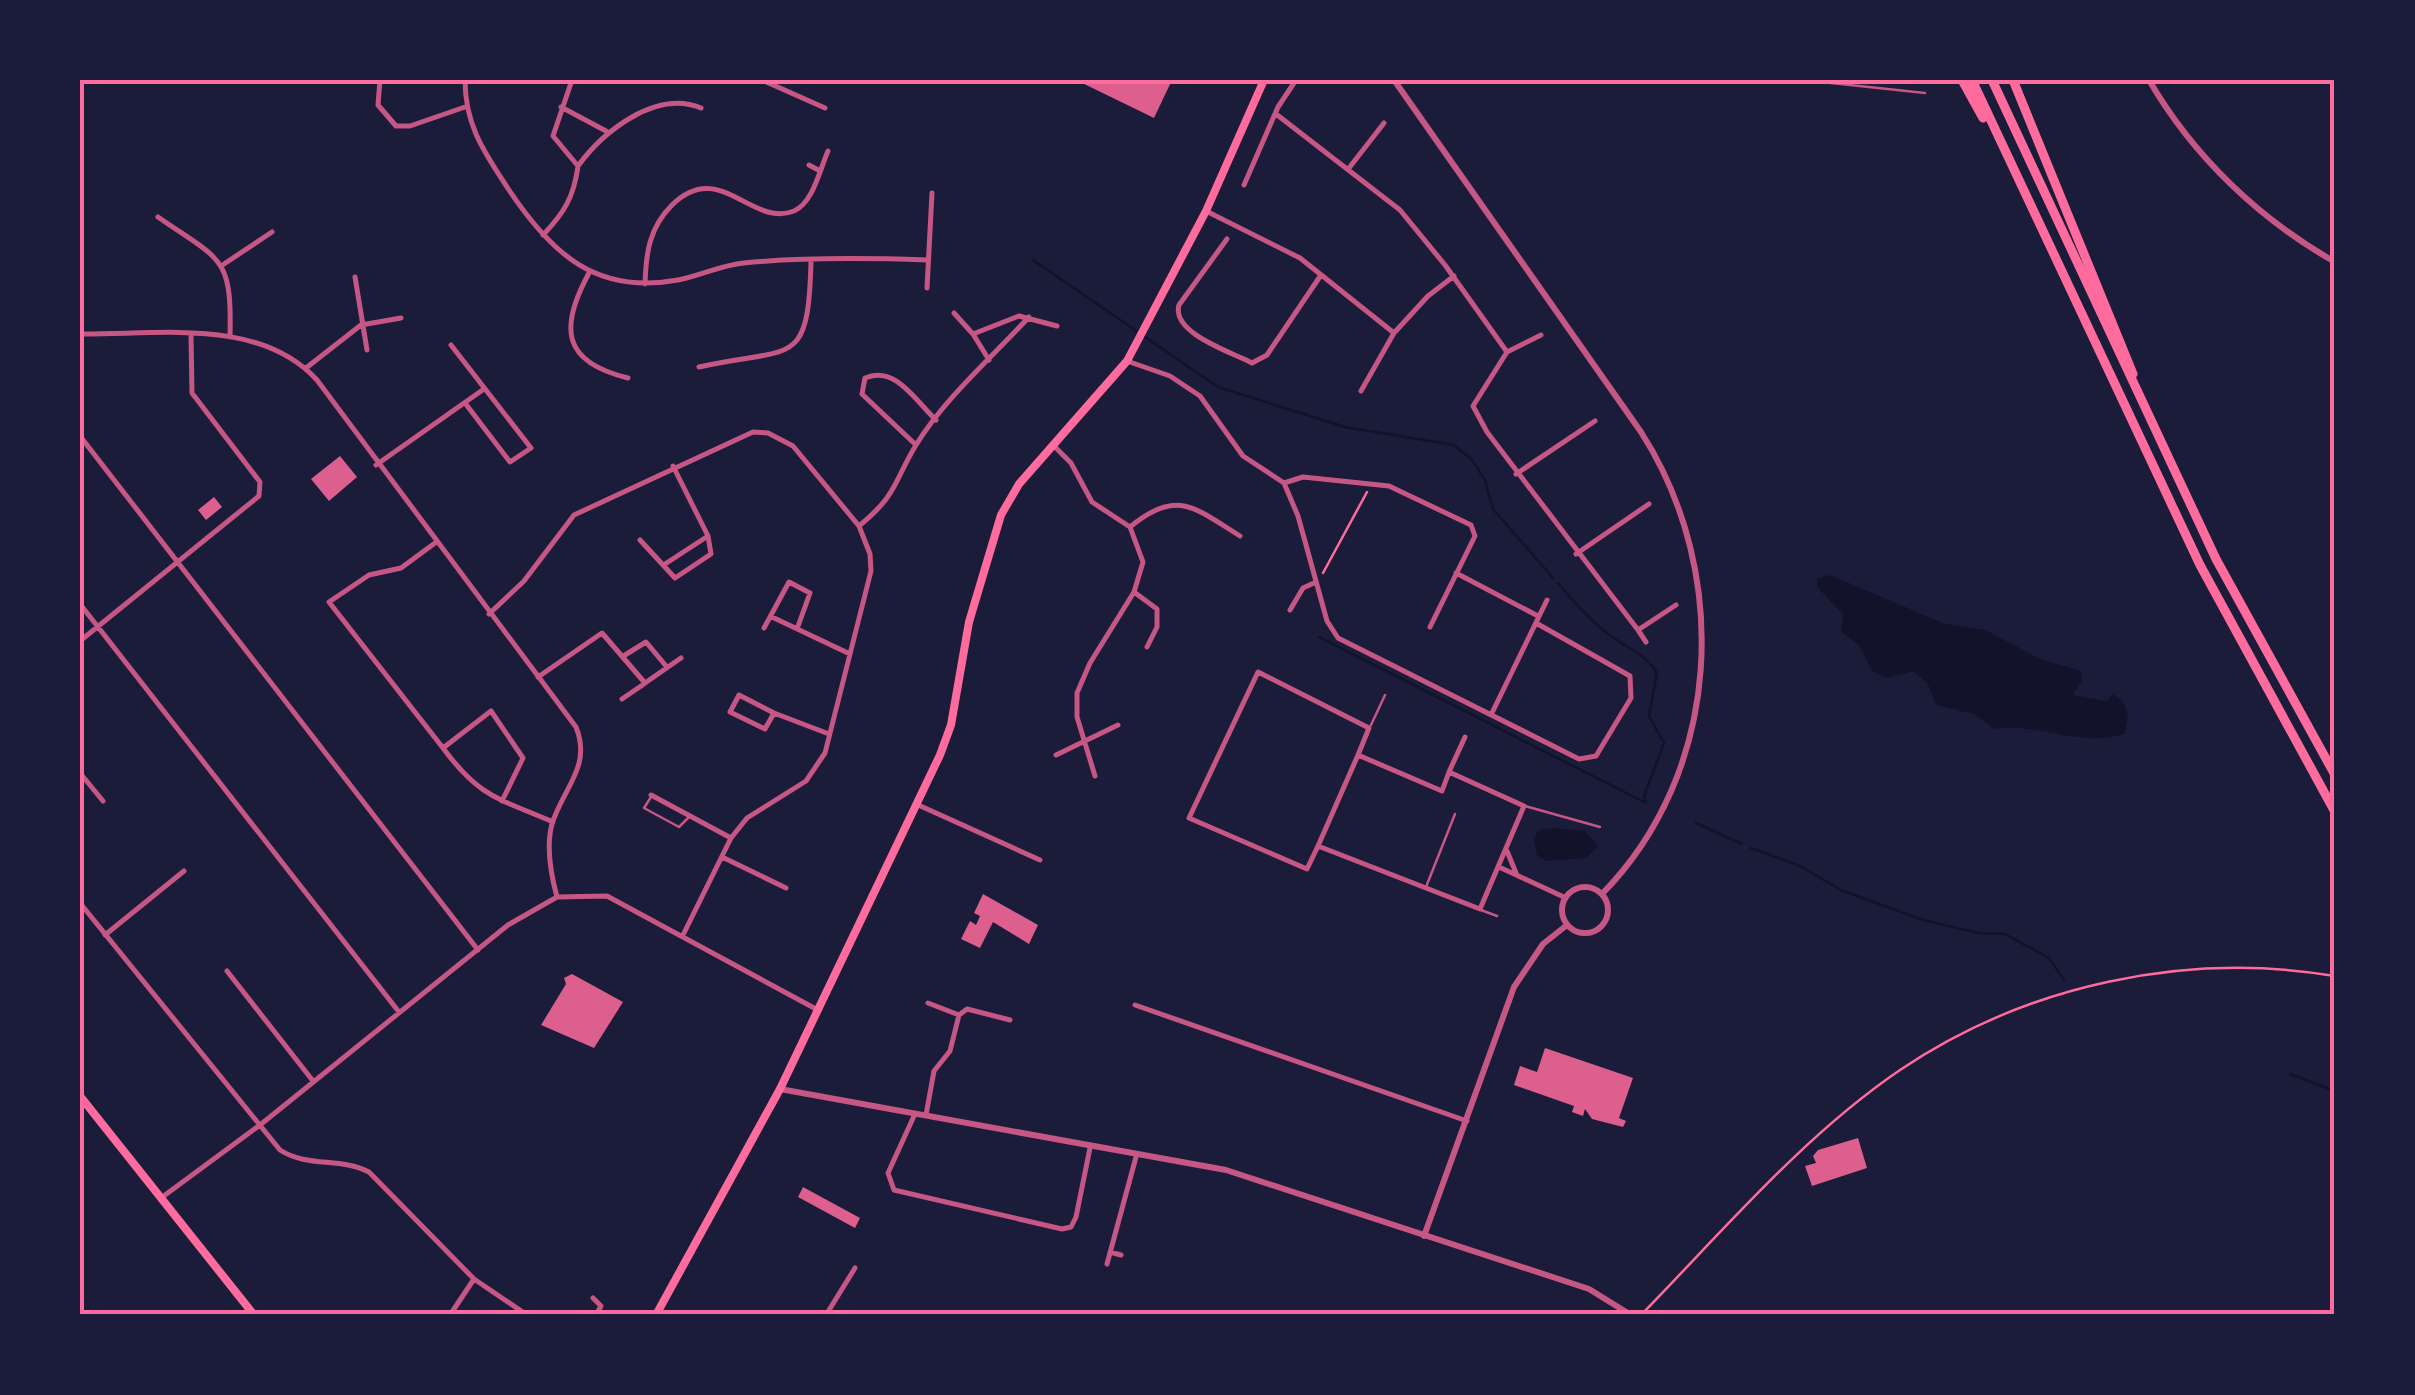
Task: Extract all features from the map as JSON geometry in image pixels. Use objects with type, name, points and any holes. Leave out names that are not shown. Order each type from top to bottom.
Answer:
[{"type":"highway","points":[[1962,80],[2012,169]]},
{"type":"highway","points":[[1972,80],[2200,565],[2335,812]]},
{"type":"highway","points":[[1992,80],[2170,466],[2256,637],[2335,775]]},
{"type":"highway","points":[[2012,80],[2170,466]]},
{"type":"main road","points":[[656,1315],[780,1089],[951,725],[987,553],[1010,498],[1127,361],[1206,211],[1264,80]]},
{"type":"main road","points":[[80,1096],[254,1315]]},
{"type":"street","points":[[380,80],[378,105],[396,126],[410,126],[465,108]]},
{"type":"street","points":[[465,80],[465,108],[479,145],[543,235],[589,273],[644,284],[744,262],[927,260]]},
{"type":"street","points":[[572,80],[553,136],[578,166]]},
{"type":"street","points":[[762,80],[825,108]]},
{"type":"street","points":[[1244,186],[1296,80]]},
{"type":"street","points":[[1394,80],[1652,450],[1691,538],[1702,634],[1692,730],[1673,788],[1654,826],[1632,860],[1602,894]]},
{"type":"street","points":[[2150,80],[2178,123],[2230,183],[2281,227],[2335,262]]},
{"type":"street","points":[[543,235],[564,213],[575,190],[578,166],[606,132],[651,109],[697,106],[697,96]]},
{"type":"street","points":[[561,107],[606,132]]},
{"type":"street","points":[[1276,114],[1400,210],[1454,276],[1506,352]]},
{"type":"street","points":[[1348,168],[1384,123]]},
{"type":"street","points":[[644,284],[646,248],[654,229],[682,195],[698,189],[718,189],[773,213],[784,212],[806,201],[828,152]]},
{"type":"street","points":[[809,165],[820,171]]},
{"type":"street","points":[[927,288],[932,193]]},
{"type":"street","points":[[1206,211],[1290,252],[1394,333]]},
{"type":"street","points":[[929,212],[940,212]]},
{"type":"street","points":[[158,216],[223,264],[232,290],[230,336]]},
{"type":"street","points":[[223,264],[272,232]]},
{"type":"street","points":[[1227,240],[1179,304],[1178,320],[1252,363],[1268,355],[1321,275]]},
{"type":"street","points":[[1210,248],[1217,254]]},
{"type":"street","points":[[699,367],[713,368],[775,353],[804,335],[809,322],[811,262]]},
{"type":"street","points":[[589,273],[572,304],[570,328],[576,352],[606,373],[628,378]]},
{"type":"street","points":[[1361,391],[1394,333],[1428,296],[1454,276]]},
{"type":"street","points":[[355,278],[368,350]]},
{"type":"street","points":[[954,313],[989,360]]},
{"type":"street","points":[[973,334],[1018,316],[1056,326]]},
{"type":"street","points":[[860,526],[893,496],[916,444],[1029,316]]},
{"type":"street","points":[[306,368],[361,325],[400,318]]},
{"type":"street","points":[[80,334],[230,336],[266,343],[306,368],[576,726],[581,767],[553,822],[549,842],[557,897]]},
{"type":"street","points":[[1541,335],[1506,352],[1474,406],[1516,474],[1646,642]]},
{"type":"street","points":[[80,641],[259,496],[260,482],[192,393],[190,336]]},
{"type":"street","points":[[451,345],[531,448],[510,462],[465,403]]},
{"type":"street","points":[[1127,361],[1149,373],[1170,376],[1200,396],[1244,456],[1284,483],[1327,621],[1338,638],[1579,759],[1588,759],[1604,748],[1634,685],[1622,668],[1456,573]]},
{"type":"street","points":[[916,444],[862,394],[865,378],[879,372],[890,374],[936,420]]},
{"type":"street","points":[[603,382],[606,373]]},
{"type":"street","points":[[376,465],[484,388]]},
{"type":"street","points":[[1516,474],[1594,421]]},
{"type":"street","points":[[489,614],[524,581],[574,515],[739,436],[768,433],[793,446],[860,526],[870,554],[871,571],[825,753],[806,781],[748,818],[731,838],[684,935]]},
{"type":"street","points":[[80,436],[478,950]]},
{"type":"street","points":[[1055,446],[1071,463],[1092,502],[1130,527],[1143,562],[1134,592],[1081,681],[1076,703],[1095,776]]},
{"type":"street","points":[[640,540],[675,578],[711,554],[708,536],[673,466]]},
{"type":"street","points":[[1284,483],[1303,476],[1400,488],[1470,525],[1474,536],[1430,627]]},
{"type":"street","points":[[1130,527],[1147,513],[1172,503],[1199,510],[1230,534],[1240,536]]},
{"type":"street","points":[[1576,554],[1649,504]]},
{"type":"street","points":[[664,565],[708,536]]},
{"type":"street","points":[[435,543],[401,568],[369,576],[329,602],[469,784],[553,822]]},
{"type":"street","points":[[764,628],[789,582],[810,593],[796,629]]},
{"type":"street","points":[[1290,610],[1303,588],[1316,582]]},
{"type":"street","points":[[1134,592],[1157,609],[1157,627],[1147,647]]},
{"type":"street","points":[[1492,715],[1547,600]]},
{"type":"street","points":[[80,604],[400,1012]]},
{"type":"street","points":[[1638,630],[1676,606]]},
{"type":"street","points":[[771,616],[850,654]]},
{"type":"street","points":[[538,677],[596,634],[608,634],[645,683]]},
{"type":"street","points":[[624,656],[646,642],[666,667]]},
{"type":"street","points":[[622,700],[681,658]]},
{"type":"street","points":[[1258,672],[1369,728],[1358,755],[1307,870],[1189,818],[1258,672]]},
{"type":"street","points":[[774,713],[764,729],[730,712],[739,695],[829,734]]},
{"type":"street","points":[[443,748],[491,711],[523,758],[502,801]]},
{"type":"street","points":[[1056,755],[1118,725]]},
{"type":"street","points":[[1358,755],[1442,792],[1464,738]]},
{"type":"street","points":[[1318,846],[1480,909],[1524,806],[1449,772]]},
{"type":"street","points":[[80,773],[103,801]]},
{"type":"street","points":[[651,795],[731,838]]},
{"type":"street","points":[[916,804],[1040,860]]},
{"type":"street","points":[[1506,849],[1517,876]]},
{"type":"street","points":[[722,856],[786,888]]},
{"type":"street","points":[[1498,867],[1566,898]]},
{"type":"street","points":[[105,935],[184,872]]},
{"type":"street","points":[[1581,888],[1602,894],[1608,907],[1601,928],[1587,934],[1567,925],[1562,912],[1566,898],[1581,888]]},
{"type":"street","points":[[160,1200],[260,1126],[524,913],[557,897],[607,896],[816,1009]]},
{"type":"street","points":[[80,903],[260,1126],[289,1156],[304,1161],[346,1162],[369,1172],[474,1279],[527,1315]]},
{"type":"street","points":[[1424,1236],[1505,1011],[1527,964],[1567,925]]},
{"type":"street","points":[[227,970],[312,1082]]},
{"type":"street","points":[[928,1002],[959,1015]]},
{"type":"street","points":[[1135,1006],[1467,1120]]},
{"type":"street","points":[[926,1118],[934,1071],[950,1052],[959,1015],[966,1009],[1010,1020]]},
{"type":"street","points":[[780,1089],[1136,1157],[1226,1170],[1590,1289],[1627,1312]]},
{"type":"street","points":[[914,1116],[888,1173],[894,1190],[1062,1229],[1071,1227],[1076,1217],[1090,1148]]},
{"type":"street","points":[[1107,1264],[1136,1157]]},
{"type":"street","points":[[1110,1252],[1121,1255]]},
{"type":"street","points":[[826,1315],[855,1268]]},
{"type":"street","points":[[450,1315],[474,1279]]},
{"type":"street","points":[[593,1298],[601,1306],[596,1315]]},
{"type":"lane","points":[[1802,80],[1925,93]]},
{"type":"lane","points":[[1369,728],[1385,695]]},
{"type":"lane","points":[[651,795],[644,808],[679,827],[690,816]]},
{"type":"lane","points":[[1524,806],[1542,807],[1600,827]]},
{"type":"lane","points":[[1426,888],[1456,814]]},
{"type":"lane","points":[[1480,909],[1497,916]]},
{"type":"path","points":[[1316,582],[1372,484]]},
{"type":"path","points":[[1641,1315],[1828,1128],[1901,1070],[1950,1040],[2068,992],[2148,974],[2210,968],[2335,976]]},
{"type":"shaded area","points":[[1830,575],[1945,624],[1985,630],[2040,659],[2081,671],[2082,680],[2073,695],[2107,701],[2112,694],[2118,698],[2127,711],[2124,734],[2092,738],[1994,729],[1974,714],[1936,705],[1928,684],[1913,671],[1887,678],[1872,671],[1859,645],[1841,631],[1844,615],[1817,587],[1817,579]]},
{"type":"shaded area","points":[[1539,830],[1585,831],[1598,846],[1586,858],[1546,861],[1537,855],[1534,838]]},
{"type":"building","points":[[1076,80],[1172,80],[1154,118]]},
{"type":"building","points":[[340,456],[357,477],[329,501],[311,479]]},
{"type":"building","points":[[214,497],[222,507],[206,520],[198,510]]},
{"type":"building","points":[[983,894],[1038,925],[1029,944],[993,922],[980,948],[961,939],[970,921],[976,925],[980,916],[974,913]]},
{"type":"building","points":[[572,974],[623,1002],[594,1048],[541,1025],[566,984],[564,978]]},
{"type":"building","points":[[1545,1048],[1633,1078],[1619,1118],[1626,1121],[1623,1127],[1592,1119],[1585,1109],[1583,1116],[1572,1112],[1574,1106],[1514,1085],[1520,1066],[1537,1072]]},
{"type":"building","points":[[1858,1138],[1867,1168],[1812,1186],[1805,1166],[1816,1163],[1813,1156],[1818,1150]]},
{"type":"building","points":[[803,1187],[860,1218],[855,1228],[798,1197]]},
{"type":"waterway","points":[[1033,260],[1218,387],[1345,427],[1454,445],[1472,460],[1485,480],[1493,509],[1553,578]]},
{"type":"waterway","points":[[1319,637],[1646,803],[1644,796],[1664,743],[1649,716],[1657,673],[1641,656],[1594,622],[1558,583]]},
{"type":"waterway","points":[[1696,823],[1742,844]]},
{"type":"waterway","points":[[1751,848],[1800,866],[1841,890],[1923,920],[1979,933],[2005,934],[2049,958],[2064,980]]},
{"type":"waterway","points":[[2290,1074],[2335,1091]]}]
